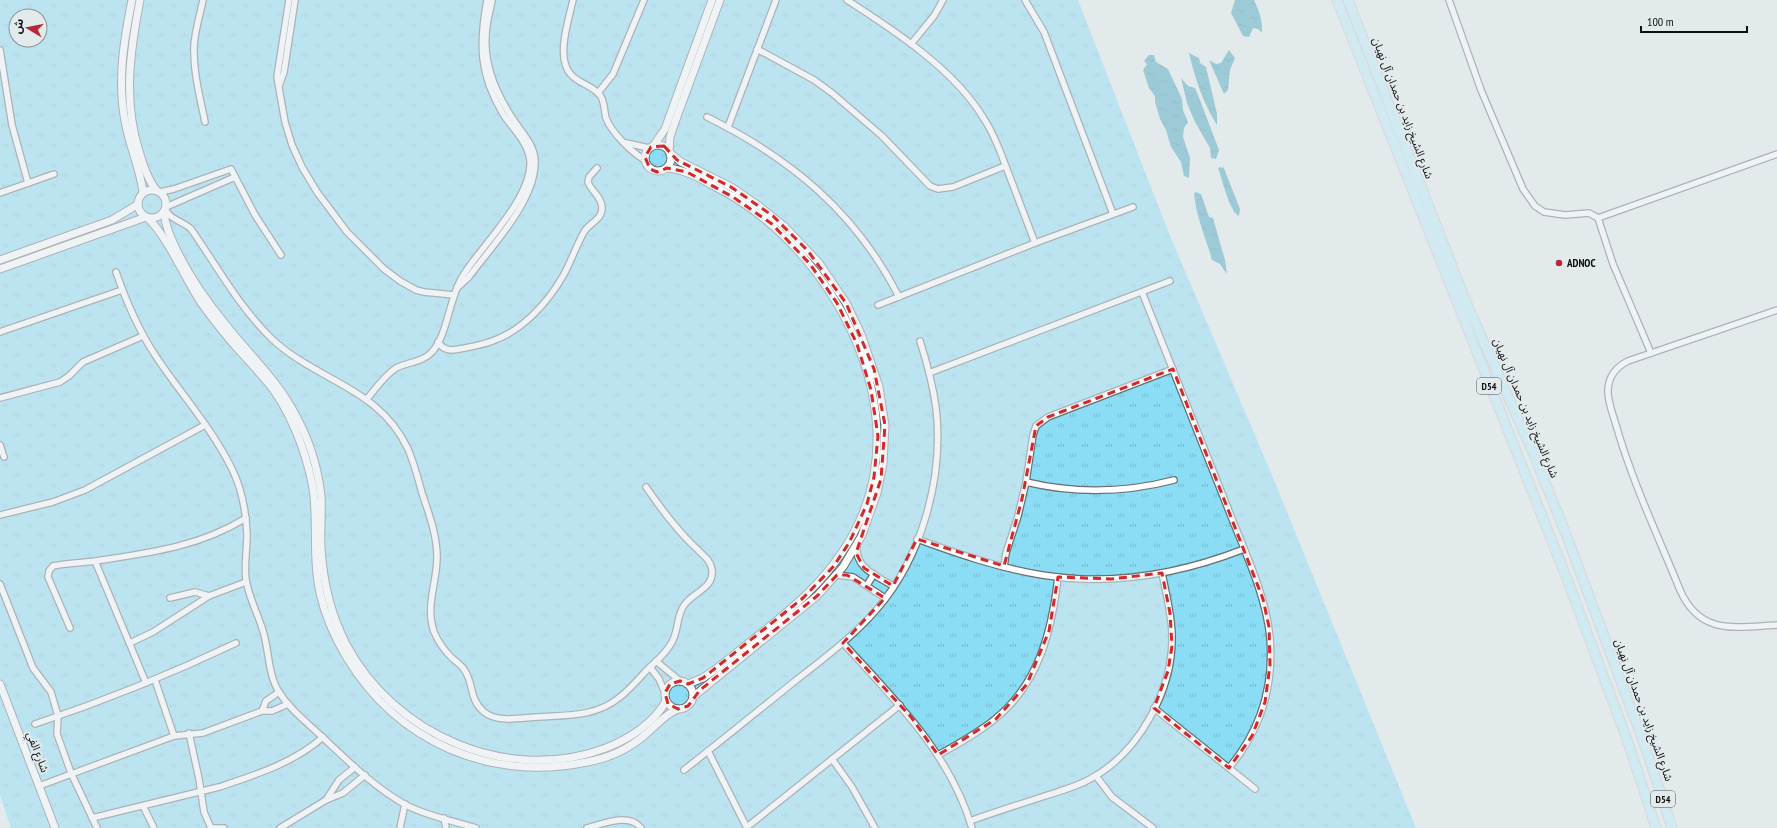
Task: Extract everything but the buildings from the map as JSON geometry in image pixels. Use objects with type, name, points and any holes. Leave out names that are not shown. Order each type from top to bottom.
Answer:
[{"type":"highway","name":"شارع الشيخ زايد بن حمدان آل نهيان","points":[[1337,0],[1569,584],[1656,828]]},
{"type":"highway","name":"شارع الشيخ زايد بن حمدان آل نهيان","points":[[1348,0],[1468,304],[1561,521],[1654,770],[1672,828]]},
{"type":"street","points":[[132,0],[122,56],[122,98],[127,131],[143,192]]},
{"type":"street","points":[[140,0],[131,50],[130,100],[137,145],[145,172],[158,191],[165,198],[168,232],[188,271],[222,320],[268,372],[278,386],[302,429],[312,454],[318,481],[321,507],[322,561],[334,616],[346,643],[372,684],[388,700],[418,724],[451,742],[494,756],[534,760],[574,757],[610,746],[638,731],[659,712],[666,701]]},
{"type":"street","points":[[203,0],[194,55],[195,75],[205,122]]},
{"type":"street","points":[[290,0],[278,72],[285,122],[297,156],[317,192],[347,232],[379,265],[408,286],[424,292],[454,294]]},
{"type":"street","points":[[280,86],[284,72],[295,0]]},
{"type":"street","points":[[367,399],[391,372],[400,366],[426,357],[436,348],[454,294],[464,274],[510,213],[526,182],[530,166],[530,156],[527,148],[499,105],[484,66],[482,40],[487,0]]},
{"type":"street","points":[[457,287],[468,278],[517,212],[531,183],[535,165],[532,147],[501,98],[488,64],[486,34],[492,0]]},
{"type":"street","points":[[573,0],[564,45],[565,65],[573,77],[598,93],[604,102],[606,117],[610,126],[635,154],[645,160]]},
{"type":"street","points":[[598,93],[613,74],[644,0]]},
{"type":"street","points":[[712,0],[665,129],[661,137],[646,153],[645,160],[648,167],[654,171],[661,171],[667,168],[671,161],[670,137],[720,0]]},
{"type":"street","points":[[728,127],[776,0]]},
{"type":"street","points":[[847,0],[911,44],[958,86],[978,109],[995,139],[1035,243]]},
{"type":"street","points":[[911,44],[934,16],[943,0]]},
{"type":"street","points":[[1025,0],[1044,32],[1113,214]]},
{"type":"street","points":[[1449,0],[1481,90],[1523,190],[1535,206],[1544,212],[1565,215],[1589,213],[1598,218],[1613,264],[1651,353]]},
{"type":"street","points":[[758,49],[802,73],[832,92],[882,136],[930,186],[938,189],[953,187],[1005,166]]},
{"type":"street","points":[[0,50],[12,125],[28,183]]},
{"type":"street","points":[[707,117],[728,127],[796,170],[842,212],[866,241],[899,297]]},
{"type":"street","points":[[281,255],[255,215],[231,169],[174,190],[148,190],[143,192],[139,198],[139,211],[147,217],[163,236],[179,267],[201,303],[225,334],[273,389],[291,420],[302,446],[312,484],[316,570],[320,595],[333,632],[353,668],[370,691],[387,708],[416,732],[453,751],[491,762],[533,767],[579,763],[610,755],[634,743],[665,716],[678,709],[688,706],[694,696],[817,596],[837,574],[857,545],[868,521],[877,493],[883,464],[886,438],[884,412],[879,387],[868,351],[856,323],[828,276],[808,251],[785,227],[745,196],[681,162],[661,145],[652,147],[625,143]]},
{"type":"street","points":[[1598,218],[1777,154]]},
{"type":"street","points":[[438,342],[441,346],[448,350],[488,342],[508,334],[540,307],[558,283],[585,231],[601,213],[601,202],[588,182],[589,177],[597,168]]},
{"type":"street","points":[[667,168],[681,170],[693,175],[754,210],[780,231],[810,264],[837,303],[856,344],[871,390],[878,436],[876,464],[867,504],[849,543],[833,567],[814,588],[792,608],[716,669],[703,678],[688,684]]},
{"type":"street","points":[[0,194],[54,174]]},
{"type":"street","points":[[0,269],[147,217],[159,217],[165,209],[235,177]]},
{"type":"street","points":[[0,260],[112,220],[138,205]]},
{"type":"street","points":[[878,305],[1035,243],[1133,207]]},
{"type":"street","points":[[165,209],[170,216],[181,221],[191,229],[236,296],[272,339],[297,359],[367,399],[381,410],[396,428],[413,461],[433,527],[437,546],[436,574],[430,608],[432,624],[441,646],[464,669],[474,700],[484,712],[493,718],[582,714],[594,712],[619,698],[656,661],[673,641],[682,609],[688,601],[709,584],[712,578],[712,570],[707,558],[670,521],[646,487]]},
{"type":"street","points":[[116,272],[132,313],[144,336],[166,372],[205,426],[232,469],[241,494],[246,518],[246,582],[265,636],[274,679],[279,692],[288,704],[355,767],[405,804],[476,828]]},
{"type":"street","points":[[929,373],[1170,281]]},
{"type":"street","points":[[0,332],[122,290]]},
{"type":"street","points":[[1142,292],[1244,549],[1266,613],[1270,640],[1270,665],[1265,702],[1257,725],[1245,747],[1229,768]]},
{"type":"street","points":[[1777,310],[1628,361],[1620,366],[1609,381],[1608,393],[1624,452],[1682,596],[1697,614],[1718,626],[1777,625]]},
{"type":"street","points":[[0,398],[60,382],[69,376],[83,362],[144,336]]},
{"type":"street","points":[[684,770],[843,643],[869,618],[885,598],[906,563],[917,540],[930,498],[937,456],[936,408],[929,373],[920,341]]},
{"type":"street","points":[[1004,567],[1006,553],[1026,482],[1034,430],[1044,419],[1173,369]]},
{"type":"street","points":[[0,515],[53,502],[85,490],[205,426]]},
{"type":"street","points":[[0,445],[4,457]]},
{"type":"street","points":[[1026,482],[1075,491],[1108,491],[1141,487],[1174,480]]},
{"type":"street","points":[[70,628],[49,580],[49,570],[56,566],[147,554],[186,545],[223,531],[246,518]]},
{"type":"street","points":[[917,540],[1004,567],[1058,577],[1111,579],[1162,573],[1199,564],[1244,549]]},
{"type":"street","points":[[857,545],[856,553],[864,568],[893,586]]},
{"type":"street","points":[[95,561],[146,683]]},
{"type":"street","points":[[970,821],[1079,785],[1096,776],[1126,751],[1142,730],[1154,708],[1168,671],[1172,646],[1170,613],[1162,573]]},
{"type":"street","points":[[837,574],[853,577],[885,598]]},
{"type":"street","points":[[867,585],[874,574]]},
{"type":"street","points":[[938,755],[996,719],[1012,703],[1027,684],[1040,658],[1049,631],[1055,604],[1058,577]]},
{"type":"street","points":[[130,643],[153,632],[209,596],[246,582]]},
{"type":"street","points":[[0,584],[33,668],[49,688],[58,716],[56,731],[71,773],[97,828]]},
{"type":"street","points":[[170,598],[195,592],[209,596]]},
{"type":"street","points":[[34,724],[155,680],[236,643]]},
{"type":"street","points":[[843,643],[921,729],[938,755],[956,788],[972,828]]},
{"type":"street","points":[[656,661],[680,681],[688,684],[694,696]]},
{"type":"street","points":[[650,667],[659,679],[665,693],[666,701],[671,707],[678,709]]},
{"type":"street","points":[[155,680],[174,736]]},
{"type":"street","points":[[665,693],[670,684],[680,681]]},
{"type":"street","name":"شارع الفي","points":[[0,684],[55,828]]},
{"type":"street","points":[[262,711],[266,701],[279,692]]},
{"type":"street","points":[[39,786],[174,736],[188,733],[203,733],[262,711],[272,711],[288,704]]},
{"type":"street","points":[[708,751],[747,827],[900,705]]},
{"type":"street","points":[[1154,708],[1256,789]]},
{"type":"street","points":[[188,733],[201,791],[204,812],[212,828],[224,828]]},
{"type":"street","points":[[92,818],[233,782],[279,764],[304,752],[323,737]]},
{"type":"street","points":[[832,759],[855,792],[875,828]]},
{"type":"street","points":[[326,800],[340,780],[355,767]]},
{"type":"street","points":[[280,828],[326,800],[346,791],[365,775]]},
{"type":"street","points":[[1096,776],[1112,797],[1153,828]]},
{"type":"street","points":[[400,828],[405,804]]},
{"type":"street","points":[[143,806],[154,828]]},
{"type":"street","points":[[444,818],[446,828]]},
{"type":"street","points":[[587,828],[628,819],[636,822],[641,828]]},
{"type":"highlighted area","points":[[664,146],[677,160],[731,187],[773,216],[808,251],[846,303],[874,369],[885,425],[881,479],[856,553],[864,568],[893,586],[917,539],[1004,566],[1022,499],[1036,426],[1048,417],[1173,369],[1263,599],[1269,627],[1270,665],[1265,702],[1252,736],[1229,768],[1154,708],[1168,671],[1172,646],[1170,613],[1162,573],[1111,579],[1058,577],[1049,631],[1027,684],[996,719],[938,755],[911,717],[843,643],[885,598],[847,575],[837,575],[817,596],[700,690],[688,706],[678,709],[668,704],[665,693],[670,684],[680,681],[688,684],[703,678],[803,598],[833,567],[849,543],[867,504],[874,477],[878,436],[871,390],[857,344],[837,303],[810,264],[772,224],[733,197],[687,172],[667,168],[657,172],[650,169],[645,157],[651,147]]},
{"type":"green space","points":[[0,0],[1078,0],[1170,236],[1269,468],[1416,828],[11,828],[0,795]]},
{"type":"water","points":[[1235,0],[1254,0],[1258,8],[1262,24],[1262,33],[1258,29],[1253,28],[1249,37],[1243,36],[1231,13]]},
{"type":"water","points":[[1229,50],[1235,58],[1230,70],[1228,90],[1224,94],[1209,60],[1216,64],[1221,63]]},
{"type":"water","points":[[1189,53],[1199,58],[1200,63],[1206,67],[1217,114],[1217,125],[1200,90]]},
{"type":"water","points":[[1149,55],[1154,55],[1156,62],[1168,69],[1182,99],[1183,110],[1188,122],[1184,128],[1183,137],[1190,158],[1189,178],[1184,176],[1181,162],[1171,147],[1166,130],[1160,119],[1155,102],[1155,96],[1149,88],[1143,70],[1147,64],[1144,61]]},
{"type":"water","points":[[1181,78],[1188,86],[1195,88],[1219,150],[1216,159],[1211,158],[1210,148],[1195,122],[1187,103]]},
{"type":"water","points":[[1223,166],[1240,209],[1239,216],[1232,209],[1224,187],[1218,168],[1223,168]]},
{"type":"water","points":[[1196,192],[1201,194],[1209,217],[1213,218],[1225,260],[1227,274],[1220,264],[1212,260],[1195,202],[1194,193]]},
{"type":"place","name":"ADNOC","points":[[1559,263]]}]
